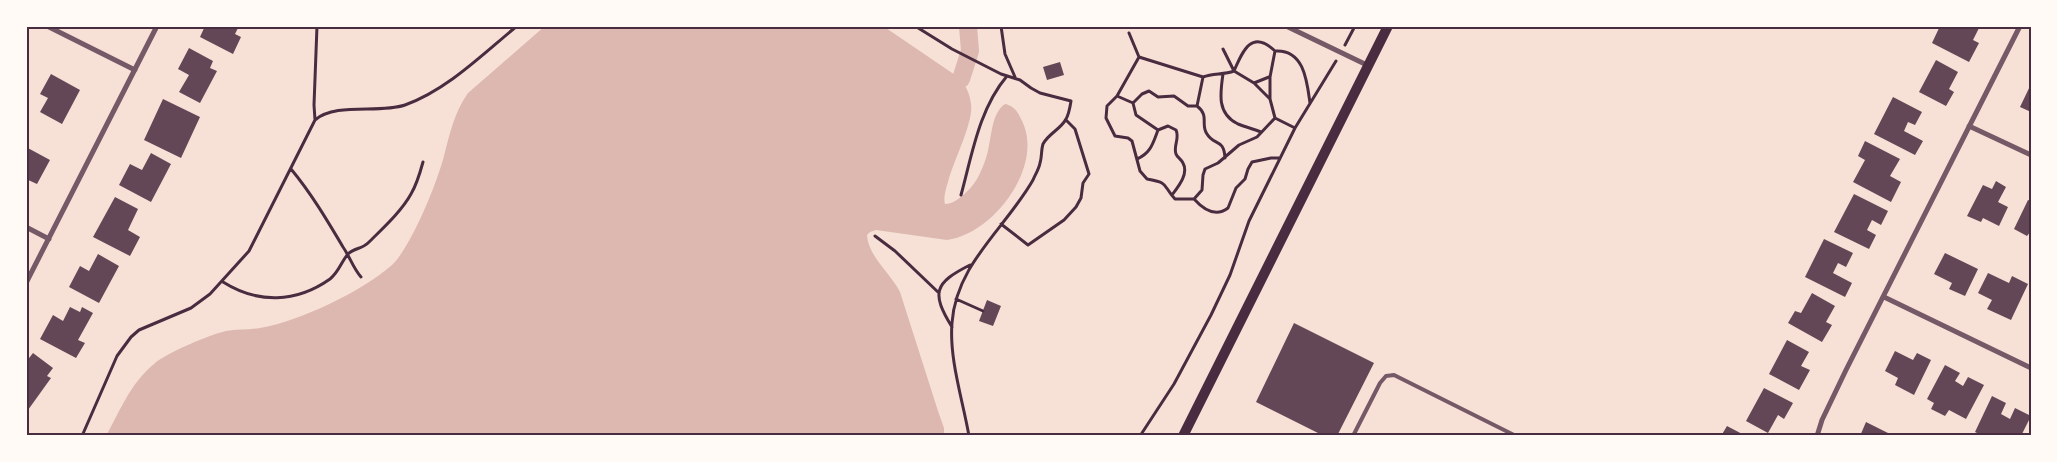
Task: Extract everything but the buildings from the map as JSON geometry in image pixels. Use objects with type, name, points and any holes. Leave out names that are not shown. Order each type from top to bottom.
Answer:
[{"type":"main road","points":[[1187,434],[1388,26]]},
{"type":"street","points":[[47,26],[135,70]]},
{"type":"street","points":[[26,283],[157,26]]},
{"type":"street","points":[[1286,26],[1369,66]]},
{"type":"street","points":[[1817,436],[1822,420],[1846,370],[2020,26]]},
{"type":"street","points":[[1969,126],[2031,155]]},
{"type":"street","points":[[26,227],[49,239]]},
{"type":"street","points":[[1884,297],[2031,368]]},
{"type":"lane","points":[[1353,436],[1380,383],[1386,376],[1394,375],[1516,436]]},
{"type":"path","points":[[82,436],[117,356],[131,337],[139,330],[191,308],[223,282],[249,251],[315,120],[317,26]]},
{"type":"path","points":[[315,120],[327,113],[388,108],[404,105],[420,98],[463,70],[517,26]]},
{"type":"path","points":[[915,26],[952,49],[1001,74],[1015,78],[1040,93],[1071,101],[1066,120],[1045,141],[1042,147],[1040,163],[1034,178],[1020,200],[971,264],[962,280],[956,299],[952,344],[970,436]]},
{"type":"path","points":[[1001,26],[1005,54],[1015,78]]},
{"type":"path","points":[[1349,39],[1355,26]]},
{"type":"path","points":[[1129,33],[1139,57]]},
{"type":"path","points":[[1139,57],[1203,77],[1234,71],[1246,48],[1255,41],[1265,43],[1275,51],[1294,56],[1306,75],[1310,104]]},
{"type":"path","points":[[1223,48],[1234,71],[1254,83],[1270,99]]},
{"type":"path","points":[[1275,51],[1270,77],[1270,99],[1276,118],[1296,128]]},
{"type":"path","points":[[1139,57],[1117,96],[1107,106],[1106,112],[1109,126],[1115,136],[1128,138],[1132,141],[1143,176],[1147,179],[1166,184],[1175,199],[1194,199],[1202,190],[1202,175],[1205,169],[1225,158],[1238,145],[1257,137],[1276,118]]},
{"type":"path","points":[[1140,436],[1174,384],[1211,315],[1230,274],[1249,221],[1296,128],[1331,70]]},
{"type":"path","points":[[1223,74],[1220,99],[1224,112],[1233,121],[1261,132]]},
{"type":"path","points":[[961,195],[978,132],[998,86],[1007,76]]},
{"type":"path","points":[[1197,106],[1203,77]]},
{"type":"path","points":[[1254,83],[1270,77]]},
{"type":"path","points":[[1132,103],[1142,94],[1150,91],[1158,98],[1174,96],[1192,107],[1197,106]]},
{"type":"path","points":[[1117,96],[1132,103],[1136,115],[1158,130]]},
{"type":"path","points":[[1197,106],[1204,114],[1206,134],[1220,143],[1224,150],[1225,158]]},
{"type":"path","points":[[1001,224],[1028,245],[1064,220],[1079,203],[1081,188],[1089,174],[1075,129],[1066,120]]},
{"type":"path","points":[[1137,159],[1152,148],[1158,130],[1172,126],[1178,133],[1175,152],[1184,164],[1184,174],[1172,195]]},
{"type":"path","points":[[1194,199],[1203,210],[1209,212],[1225,211],[1236,188],[1245,179],[1252,162],[1280,158]]},
{"type":"path","points":[[223,282],[249,294],[266,297],[292,297],[311,291],[331,278],[348,255],[367,244],[402,206],[417,184],[423,162]]},
{"type":"path","points":[[291,169],[313,198],[348,255],[353,268],[361,277]]},
{"type":"path","points":[[874,236],[895,251],[939,293]]},
{"type":"path","points":[[952,328],[939,305],[939,293],[945,280],[953,273],[971,264]]},
{"type":"path","points":[[956,299],[983,311]]},
{"type":"shaded area","points":[[545,26],[883,26],[961,79],[969,94],[971,112],[946,187],[945,204],[952,203],[967,192],[977,179],[986,158],[994,121],[1000,108],[1005,104],[1015,110],[1021,119],[1027,137],[1027,156],[1021,175],[1011,194],[998,211],[982,225],[965,235],[947,240],[876,230],[867,235],[871,250],[900,292],[944,428],[944,436],[106,436],[138,380],[154,364],[168,355],[219,333],[230,330],[260,328],[311,312],[347,295],[392,265],[415,230],[441,168],[456,116],[468,93]]},
{"type":"waterway","points":[[961,79],[970,51],[968,26]]}]
